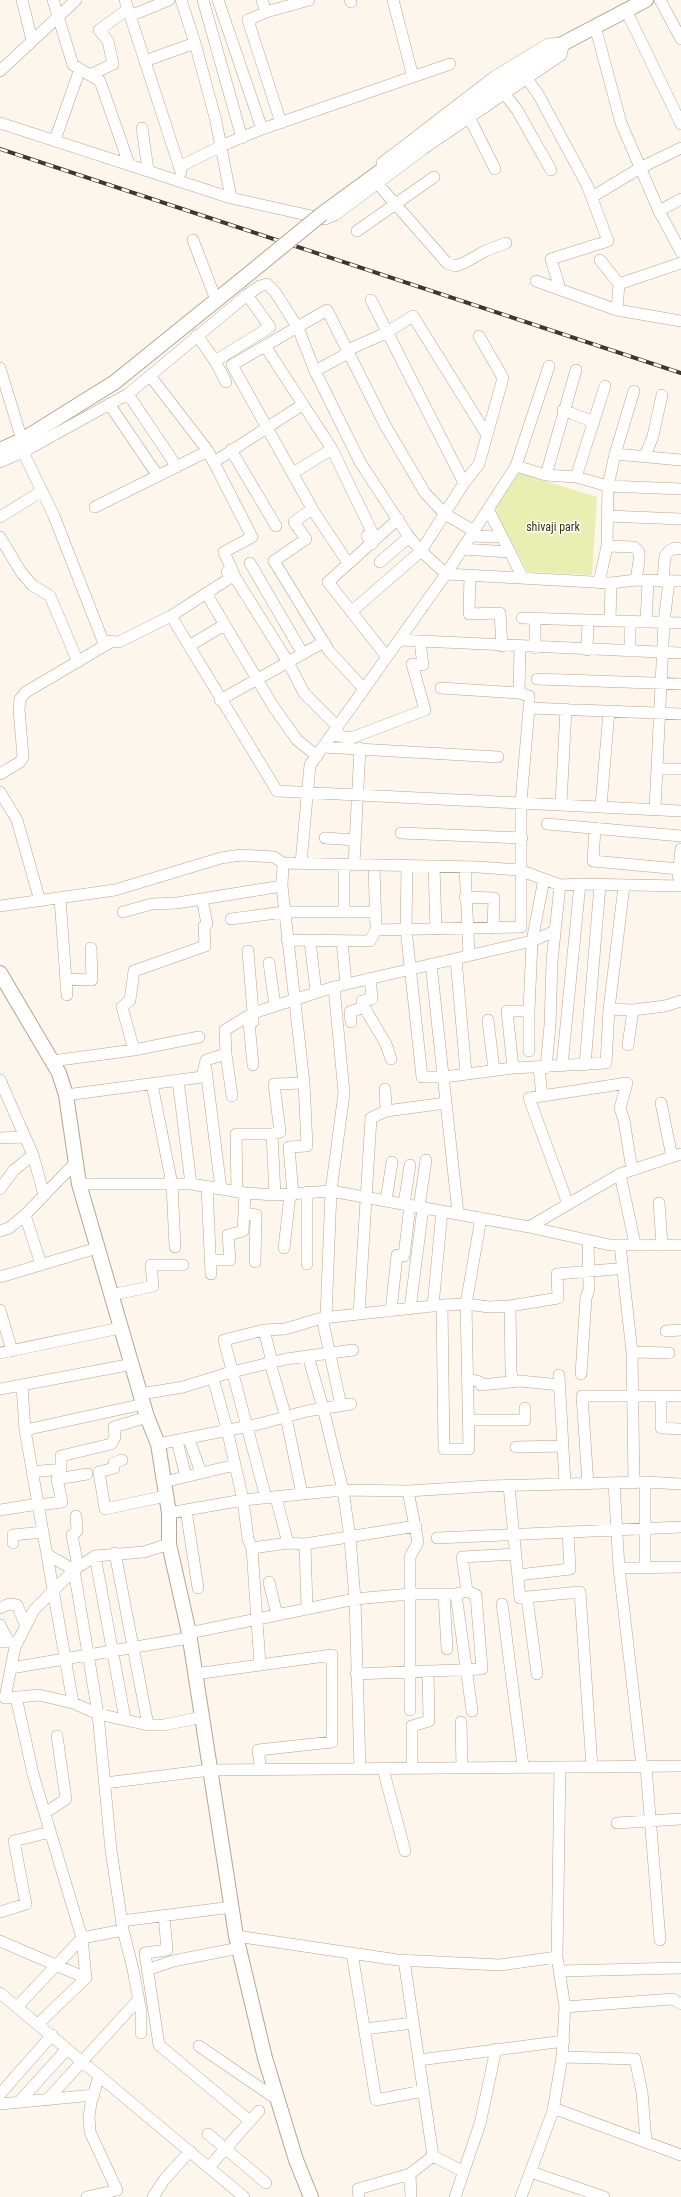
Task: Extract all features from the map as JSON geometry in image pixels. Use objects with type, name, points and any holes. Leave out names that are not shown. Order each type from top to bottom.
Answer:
[{"type":"main road","points":[[0,450],[22,446],[115,382],[319,215],[466,108],[564,43],[646,0]]},
{"type":"main road","points":[[0,973],[59,1073],[66,1095],[79,1184],[120,1328],[158,1444],[169,1513],[169,1544],[189,1636],[238,1942],[265,2058],[296,2160],[311,2197]]},
{"type":"street","points":[[22,0],[32,40]]},
{"type":"street","points":[[53,0],[57,17],[74,65],[100,82],[129,164]]},
{"type":"street","points":[[0,71],[76,0]]},
{"type":"street","points":[[90,75],[113,64],[108,41],[99,30],[128,8],[169,0]]},
{"type":"street","points":[[181,0],[195,43],[221,146],[231,198]]},
{"type":"street","points":[[218,0],[262,129]]},
{"type":"street","points":[[262,0],[266,12]]},
{"type":"street","points":[[281,123],[248,20],[266,12],[309,0]]},
{"type":"street","points":[[393,0],[413,77]]},
{"type":"street","points":[[660,0],[681,38]]},
{"type":"street","points":[[207,1],[242,138]]},
{"type":"street","points":[[128,8],[184,183]]},
{"type":"street","points":[[626,10],[681,124]]},
{"type":"street","points":[[594,26],[621,123],[659,211],[681,252]]},
{"type":"street","points":[[145,61],[195,43]]},
{"type":"street","points":[[0,123],[231,198],[319,215],[325,219],[335,215],[469,117],[561,55],[564,43]]},
{"type":"street","points":[[179,167],[221,146],[262,129],[450,64]]},
{"type":"street","points":[[55,140],[80,69]]},
{"type":"street","points":[[527,78],[538,94],[584,178],[608,242],[551,259],[560,289]]},
{"type":"street","points":[[504,93],[518,110],[551,170]]},
{"type":"street","points":[[469,117],[495,169]]},
{"type":"street","points":[[142,128],[148,170]]},
{"type":"street","points":[[592,197],[640,168],[681,148]]},
{"type":"street","points":[[357,231],[434,177]]},
{"type":"street","points":[[377,183],[440,257],[447,263],[455,266],[506,243]]},
{"type":"street","points":[[659,211],[681,199]]},
{"type":"street","points":[[193,240],[216,300]]},
{"type":"street","points":[[600,260],[619,284],[617,310]]},
{"type":"street","points":[[619,284],[681,263]]},
{"type":"street","points":[[536,281],[617,310],[681,321]]},
{"type":"street","points":[[0,462],[22,446],[128,394],[151,377],[197,335],[247,295],[260,286],[267,284],[275,292],[298,328],[315,371],[360,462],[409,537],[421,551],[446,574],[599,583],[636,580],[648,582],[681,582]]},
{"type":"street","points":[[215,361],[270,328],[247,295]]},
{"type":"street","points":[[371,300],[386,333],[464,483]]},
{"type":"street","points":[[348,563],[312,509],[232,365],[328,310],[386,426],[421,486],[445,514],[473,534],[502,537]]},
{"type":"street","points":[[315,371],[350,352],[350,349],[386,333],[413,316],[487,435]]},
{"type":"street","points":[[197,335],[215,361],[226,382]]},
{"type":"street","points":[[352,612],[421,551],[464,483],[479,464],[504,378],[479,336]]},
{"type":"street","points":[[265,346],[332,449],[372,532],[367,536],[372,544]]},
{"type":"street","points":[[301,863],[310,765],[446,574],[516,466],[549,366]]},
{"type":"street","points":[[0,368],[22,446],[42,491],[103,641],[109,643],[119,642],[171,616],[230,578],[227,572],[232,570]]},
{"type":"street","points":[[546,475],[563,410],[576,370]]},
{"type":"street","points":[[151,377],[208,451],[252,537],[224,552],[236,579],[288,662],[304,693],[335,731],[351,738],[425,710],[412,664],[423,665],[420,642]]},
{"type":"street","points":[[576,476],[606,386]]},
{"type":"street","points":[[599,583],[607,546],[608,486],[615,454],[634,391]]},
{"type":"street","points":[[128,394],[176,467]]},
{"type":"street","points":[[645,456],[653,436],[662,396]]},
{"type":"street","points":[[109,404],[158,476]]},
{"type":"street","points":[[214,462],[302,405]]},
{"type":"street","points":[[563,410],[594,422]]},
{"type":"street","points":[[293,473],[332,449]]},
{"type":"street","points":[[231,450],[276,526]]},
{"type":"street","points":[[95,507],[208,451]]},
{"type":"street","points":[[615,454],[681,460]]},
{"type":"street","points":[[516,466],[546,475],[576,476],[608,486],[681,488]]},
{"type":"street","points":[[0,517],[42,491]]},
{"type":"street","points":[[312,509],[294,522],[306,539],[274,561],[329,651],[364,689]]},
{"type":"street","points":[[488,509],[523,578]]},
{"type":"street","points":[[608,516],[681,519]]},
{"type":"street","points":[[387,656],[328,582],[398,519]]},
{"type":"street","points":[[0,537],[21,572],[32,585],[50,596],[78,662]]},
{"type":"street","points":[[380,562],[409,537]]},
{"type":"street","points":[[607,546],[634,547],[639,552],[636,580]]},
{"type":"street","points":[[655,809],[666,581],[665,556],[669,551],[675,548],[681,549]]},
{"type":"street","points":[[462,549],[510,552]]},
{"type":"street","points":[[250,563],[303,654]]},
{"type":"street","points":[[470,575],[469,614],[500,613],[502,646]]},
{"type":"street","points":[[646,622],[648,582]]},
{"type":"street","points":[[610,621],[611,583]]},
{"type":"street","points":[[206,594],[257,680],[297,740],[320,751],[360,748],[498,757]]},
{"type":"street","points":[[171,616],[220,700],[277,791],[681,811]]},
{"type":"street","points":[[522,618],[681,623]]},
{"type":"street","points":[[534,648],[535,618]]},
{"type":"street","points":[[587,650],[588,620]]},
{"type":"street","points":[[630,621],[630,651]]},
{"type":"street","points":[[189,646],[224,625]]},
{"type":"street","points":[[399,640],[534,648],[681,653]]},
{"type":"street","points":[[220,700],[324,642]]},
{"type":"street","points":[[0,774],[20,762],[23,757],[19,709],[20,699],[26,692],[109,643]]},
{"type":"street","points":[[519,694],[520,647]]},
{"type":"street","points":[[536,679],[681,684]]},
{"type":"street","points":[[376,930],[521,927],[521,802],[529,696],[441,688]]},
{"type":"street","points":[[529,708],[681,714]]},
{"type":"street","points":[[561,804],[566,709]]},
{"type":"street","points":[[601,806],[609,711]]},
{"type":"street","points":[[344,912],[349,864],[355,840],[360,748]]},
{"type":"street","points":[[657,769],[681,769]]},
{"type":"street","points":[[0,792],[18,820],[40,901]]},
{"type":"street","points":[[547,824],[681,836]]},
{"type":"street","points":[[595,828],[592,861],[679,869]]},
{"type":"street","points":[[401,833],[522,838]]},
{"type":"street","points":[[325,838],[355,840]]},
{"type":"street","points":[[0,906],[115,890],[221,858],[241,855],[274,857],[283,863],[434,866],[520,870],[560,885],[679,886],[681,849]]},
{"type":"street","points":[[283,863],[282,886],[284,912],[304,1083],[307,1146],[289,1147],[291,1195],[284,1248]]},
{"type":"street","points":[[287,940],[370,941],[376,930],[374,912],[374,865]]},
{"type":"street","points":[[407,866],[406,929],[422,1077],[444,1077],[514,1068],[542,1068],[606,1063],[609,1009],[624,886]]},
{"type":"street","points":[[434,866],[436,929]]},
{"type":"street","points":[[465,867],[468,955]]},
{"type":"street","points":[[530,1051],[529,1011],[532,941],[544,879]]},
{"type":"street","points":[[562,1066],[580,884]]},
{"type":"street","points":[[542,1096],[542,1068],[560,885]]},
{"type":"street","points":[[585,1065],[600,885]]},
{"type":"street","points":[[123,912],[152,904],[202,899],[282,886]]},
{"type":"street","points":[[465,897],[494,898],[493,928]]},
{"type":"street","points":[[60,898],[67,995]]},
{"type":"street","points":[[134,1050],[122,1007],[130,1000],[134,971],[205,946],[204,926],[207,924],[202,899]]},
{"type":"street","points":[[231,920],[284,912],[374,912]]},
{"type":"street","points":[[232,1096],[226,1054],[225,1030],[253,1013],[334,987],[532,941],[555,931]]},
{"type":"street","points":[[310,941],[316,992]]},
{"type":"street","points":[[342,941],[346,984]]},
{"type":"street","points":[[66,979],[92,980],[91,948]]},
{"type":"street","points":[[248,951],[253,1013],[253,1022],[250,1023],[253,1065]]},
{"type":"street","points":[[456,959],[466,1073]]},
{"type":"street","points":[[269,963],[276,1006]]},
{"type":"street","points":[[431,964],[458,1213]]},
{"type":"street","points":[[370,978],[372,1000],[362,1001],[386,1044],[391,1059]]},
{"type":"street","points":[[158,1444],[189,1439],[323,1408],[346,1405],[330,1353],[324,1318],[331,1191],[344,1093],[334,987]]},
{"type":"street","points":[[609,1009],[633,1010],[665,1006],[681,1001]]},
{"type":"street","points":[[351,1022],[350,1012],[364,1006]]},
{"type":"street","points":[[628,1044],[633,1010]]},
{"type":"street","points":[[514,1068],[507,1011],[529,1011]]},
{"type":"street","points":[[488,1020],[494,1070]]},
{"type":"street","points":[[52,1061],[134,1050],[199,1037]]},
{"type":"street","points":[[66,1095],[202,1077],[206,1060],[226,1054]]},
{"type":"street","points":[[205,1064],[221,1189]]},
{"type":"street","points":[[0,1080],[33,1155],[44,1195]]},
{"type":"street","points":[[178,1080],[191,1184]]},
{"type":"street","points":[[210,1260],[230,1260],[228,1235],[243,1231],[244,1213],[236,1134],[272,1134],[280,1132],[274,1084],[304,1083]]},
{"type":"street","points":[[568,1204],[529,1098],[627,1083],[620,1108],[624,1120],[632,1170]]},
{"type":"street","points":[[152,1084],[172,1184],[175,1247]]},
{"type":"street","points":[[385,1089],[386,1111]]},
{"type":"street","points":[[359,1314],[371,1118],[386,1111],[446,1103]]},
{"type":"street","points":[[529,1227],[620,1174],[676,1156],[661,1103]]},
{"type":"street","points":[[272,1134],[274,1195]]},
{"type":"street","points":[[0,1138],[25,1137]]},
{"type":"street","points":[[0,1189],[14,1170],[33,1155]]},
{"type":"street","points":[[392,1311],[397,1255],[404,1256],[414,1206],[426,1160]]},
{"type":"street","points":[[0,1231],[8,1228],[26,1215],[76,1162]]},
{"type":"street","points":[[386,1201],[392,1162]]},
{"type":"street","points":[[410,1165],[414,1206],[410,1309]]},
{"type":"street","points":[[620,1174],[635,1244]]},
{"type":"street","points":[[79,1184],[191,1184],[241,1193],[274,1195],[331,1191],[458,1213],[588,1240],[620,1245],[681,1244]]},
{"type":"street","points":[[206,1186],[211,1274]]},
{"type":"street","points":[[306,1264],[307,1192]]},
{"type":"street","points":[[659,1203],[662,1244]]},
{"type":"street","points":[[442,1211],[438,1306],[444,1449],[469,1449],[470,1420],[466,1304],[481,1218]]},
{"type":"street","points":[[244,1213],[256,1215],[255,1262]]},
{"type":"street","points":[[26,1215],[41,1264]]},
{"type":"street","points":[[581,1374],[586,1298],[589,1289],[588,1240]]},
{"type":"street","points":[[620,1245],[632,1352],[633,1396],[639,1483],[645,1528],[645,1567]]},
{"type":"street","points":[[0,1277],[97,1248]]},
{"type":"street","points":[[111,1295],[153,1286],[151,1265],[183,1265]]},
{"type":"street","points":[[288,1543],[247,1426],[224,1340],[264,1330],[285,1329],[324,1318],[466,1304],[488,1307],[510,1306],[558,1298],[557,1274],[616,1269]]},
{"type":"street","points":[[510,1306],[511,1372],[513,1382]]},
{"type":"street","points":[[0,1310],[12,1350]]},
{"type":"street","points":[[0,1353],[120,1328]]},
{"type":"street","points":[[264,1330],[286,1417],[302,1494]]},
{"type":"street","points":[[666,1331],[681,1330]]},
{"type":"street","points":[[32,1472],[61,1469],[61,1456],[111,1444],[115,1437],[114,1427],[144,1405],[183,1387],[271,1362],[353,1350]]},
{"type":"street","points":[[632,1352],[668,1353]]},
{"type":"street","points":[[308,1356],[323,1408],[342,1490],[350,1538],[355,1599],[356,1674],[360,1769]]},
{"type":"street","points":[[0,1389],[133,1364]]},
{"type":"street","points":[[213,1378],[227,1429],[243,1500],[248,1539],[252,1548],[260,1665]]},
{"type":"street","points":[[468,1379],[480,1382],[481,1386],[513,1382],[559,1380],[565,1484]]},
{"type":"street","points":[[22,1385],[25,1430],[73,1703]]},
{"type":"street","points":[[588,1484],[582,1396],[681,1396]]},
{"type":"street","points":[[661,1396],[661,1428],[681,1429]]},
{"type":"street","points":[[25,1430],[144,1405]]},
{"type":"street","points":[[470,1420],[525,1420],[525,1408]]},
{"type":"street","points":[[189,1439],[200,1473]]},
{"type":"street","points":[[177,1441],[186,1477]]},
{"type":"street","points":[[516,1447],[563,1446]]},
{"type":"street","points":[[122,1460],[114,1463],[114,1468],[99,1472],[105,1509],[166,1496]]},
{"type":"street","points":[[164,1482],[235,1465]]},
{"type":"street","points":[[0,1510],[62,1502],[57,1479],[87,1474]]},
{"type":"street","points":[[614,1483],[619,1568],[650,1821],[660,1940]]},
{"type":"street","points":[[169,1513],[243,1500],[342,1490],[408,1491],[614,1483],[681,1484]]},
{"type":"street","points":[[509,1486],[520,1598],[580,1592],[592,1767]]},
{"type":"street","points":[[408,1491],[418,1542],[410,1557],[410,1710]]},
{"type":"street","points":[[186,1510],[198,1588]]},
{"type":"street","points":[[76,1516],[77,1531],[72,1535],[88,1655],[98,1714],[111,1850],[122,1925],[139,1999],[141,2033]]},
{"type":"street","points":[[252,1548],[288,1543],[305,1544],[350,1538],[416,1526]]},
{"type":"street","points":[[437,1538],[681,1527]]},
{"type":"street","points":[[13,1543],[13,1535],[43,1532]]},
{"type":"street","points":[[518,1575],[570,1569],[568,1532]]},
{"type":"street","points":[[9,1642],[26,1626],[34,1610],[76,1569],[95,1556],[115,1553],[144,1552],[169,1544]]},
{"type":"street","points":[[305,1544],[306,1608]]},
{"type":"street","points":[[115,1553],[148,1725]]},
{"type":"street","points":[[467,1591],[462,1557],[516,1554]]},
{"type":"street","points":[[48,1555],[76,1569]]},
{"type":"street","points":[[95,1556],[125,1719]]},
{"type":"street","points":[[619,1568],[681,1567]]},
{"type":"street","points":[[269,1582],[277,1615]]},
{"type":"street","points":[[11,1668],[189,1636],[306,1608],[355,1599],[410,1594],[456,1594],[467,1591],[476,1595],[482,1669],[356,1674]]},
{"type":"street","points":[[444,1594],[447,1649]]},
{"type":"street","points":[[456,1594],[472,1710]]},
{"type":"street","points":[[527,1597],[537,1674]]},
{"type":"street","points":[[0,1608],[9,1604],[17,1605],[26,1626]]},
{"type":"street","points":[[502,1604],[523,1766]]},
{"type":"street","points":[[0,1625],[9,1642],[11,1668],[7,1697],[33,1774],[82,1938],[86,1978]]},
{"type":"street","points":[[195,1674],[332,1655],[332,1742],[258,1750],[261,1770]]},
{"type":"street","points":[[412,1769],[412,1726],[429,1721],[428,1671]]},
{"type":"street","points":[[7,1697],[39,1695],[73,1703],[98,1714],[148,1725],[164,1725],[202,1717]]},
{"type":"street","points":[[461,1722],[462,1768]]},
{"type":"street","points":[[45,1813],[66,1799],[57,1736]]},
{"type":"street","points":[[105,1783],[210,1770],[412,1769],[523,1766],[681,1766]]},
{"type":"street","points":[[521,2197],[553,2108],[564,2041],[565,2007],[561,1971],[557,1957],[560,1767]]},
{"type":"street","points":[[383,1769],[405,1851]]},
{"type":"street","points":[[617,1823],[681,1819]]},
{"type":"street","points":[[0,1912],[26,1904],[14,1841],[50,1832]]},
{"type":"street","points":[[17,2007],[82,1938],[122,1925],[164,1915],[232,1907]]},
{"type":"street","points":[[164,1915],[167,1950],[145,1953],[159,2045],[250,2121]]},
{"type":"street","points":[[0,1941],[86,1978]]},
{"type":"street","points":[[147,1970],[238,1942],[352,1953],[404,1960],[500,1965],[557,1957]]},
{"type":"street","points":[[352,1953],[376,2100],[423,2091]]},
{"type":"street","points":[[404,1960],[433,2156]]},
{"type":"street","points":[[561,1971],[681,1968]]},
{"type":"street","points":[[38,2024],[86,1978]]},
{"type":"street","points":[[0,1994],[52,2035],[82,2062],[210,2167],[244,2197]]},
{"type":"street","points":[[47,2100],[139,1999]]},
{"type":"street","points":[[565,2007],[673,1999],[681,2004]]},
{"type":"street","points":[[364,2030],[413,2023]]},
{"type":"street","points":[[0,2094],[52,2035]]},
{"type":"street","points":[[419,2060],[564,2041]]},
{"type":"street","points":[[199,2046],[278,2100]]},
{"type":"street","points":[[19,2102],[67,2049]]},
{"type":"street","points":[[455,2197],[480,2124],[496,2049]]},
{"type":"street","points":[[562,2057],[635,2059],[642,2092],[646,2142]]},
{"type":"street","points":[[87,2197],[119,2194],[90,2132],[89,2117],[99,2076]]},
{"type":"street","points":[[0,2104],[94,2095]]},
{"type":"street","points":[[553,2108],[681,2155]]},
{"type":"street","points":[[210,2167],[259,2111]]},
{"type":"street","points":[[208,2134],[266,2183]]},
{"type":"street","points":[[153,2197],[164,2180],[190,2151]]},
{"type":"street","points":[[433,2156],[464,2172]]},
{"type":"street","points":[[359,2197],[358,2189],[410,2174],[433,2156]]},
{"type":"street","points":[[531,2172],[604,2197]]},
{"type":"street","points":[[410,2174],[411,2197]]},
{"type":"green space","name":"shivaji park","points":[[519,473],[597,497],[592,575],[528,572],[497,515],[496,506]]},
{"type":"railway","points":[[0,149],[681,373]]}]
